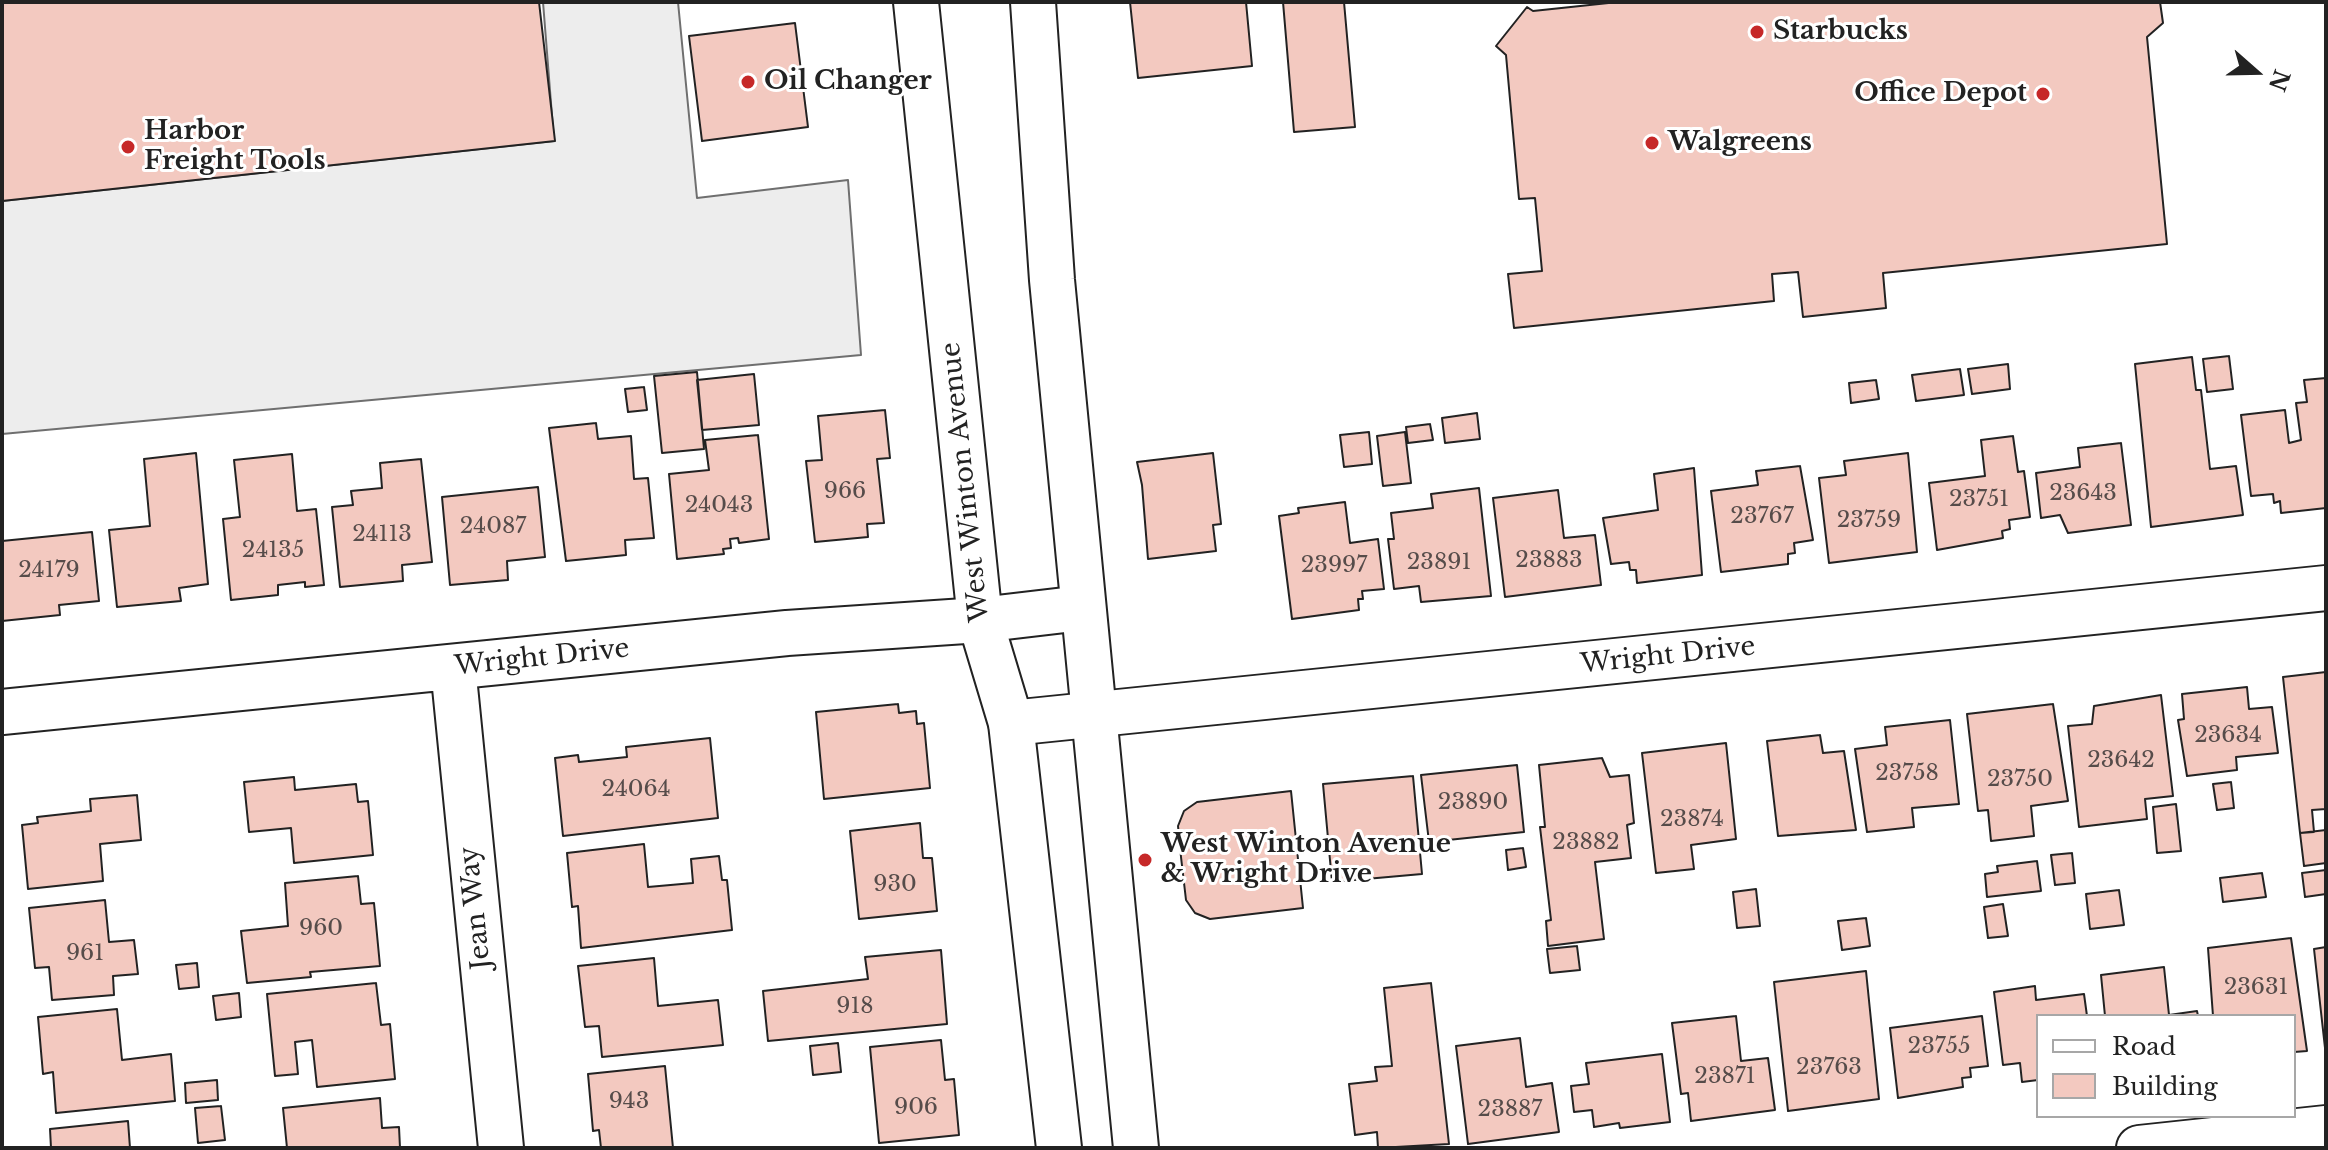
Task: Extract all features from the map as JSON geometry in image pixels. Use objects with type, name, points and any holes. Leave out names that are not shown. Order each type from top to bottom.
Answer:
[{"type":"street","name":"West Winton Avenue","points":[[916,2],[980,620],[1011,723],[1059,1148]]},
{"type":"street","points":[[1033,2],[1052,280],[1136,1148]]},
{"type":"street","name":"Wright Drive","points":[[1011,723],[2326,588]]},
{"type":"street","name":"Wright Drive","points":[[2,712],[787,633],[980,620],[1082,608]]},
{"type":"street","name":"Jean Way","points":[[453,667],[501,1148]]},
{"type":"street","points":[[2139,1148],[2326,1128]]},
{"type":"shaded area","points":[[543,2],[678,2],[697,198],[848,180],[861,355],[2,434],[2,201],[554,141]]},
{"type":"building","points":[[2,2],[539,2],[555,141],[2,201]]},
{"type":"building","points":[[1130,2],[1246,2],[1252,66],[1138,78]]},
{"type":"building","points":[[1283,2],[1344,2],[1355,127],[1294,132]]},
{"type":"building","points":[[1618,2],[2160,2],[2163,23],[2147,37],[2167,244],[1883,273],[1886,308],[1803,317],[1798,272],[1772,274],[1774,301],[1514,328],[1508,274],[1542,271],[1535,198],[1519,199],[1506,55],[1496,46],[1527,7],[1533,11]]},
{"type":"building","name":"Oil Changer","points":[[795,23],[808,127],[702,141],[689,36]]},
{"type":"building","points":[[2229,356],[2233,389],[2207,392],[2203,359]]},
{"type":"building","points":[[2192,357],[2196,390],[2201,390],[2210,469],[2236,466],[2243,515],[2151,527],[2135,364]]},
{"type":"building","points":[[2008,364],[2010,389],[1972,394],[1968,369]]},
{"type":"building","points":[[1960,369],[1964,395],[1916,401],[1912,375]]},
{"type":"building","points":[[697,372],[704,449],[662,453],[654,376]]},
{"type":"building","points":[[754,374],[759,425],[702,430],[697,380]]},
{"type":"building","points":[[2326,378],[2326,508],[2281,513],[2280,501],[2274,503],[2273,494],[2251,496],[2241,415],[2285,410],[2289,443],[2301,440],[2296,403],[2307,402],[2304,380]]},
{"type":"building","points":[[1876,380],[1879,399],[1851,403],[1849,383]]},
{"type":"building","points":[[644,387],[647,410],[628,412],[625,389]]},
{"type":"building","points":[[885,410],[890,458],[877,459],[884,523],[867,524],[868,537],[815,542],[806,461],[822,460],[818,416]]},
{"type":"building","points":[[1477,413],[1480,439],[1445,443],[1442,418]]},
{"type":"building","points":[[596,423],[598,439],[631,436],[634,479],[648,478],[654,538],[625,540],[626,555],[566,561],[549,428]]},
{"type":"building","points":[[1430,424],[1433,440],[1408,443],[1406,427]]},
{"type":"building","points":[[1369,432],[1372,464],[1344,467],[1340,435]]},
{"type":"building","points":[[1405,432],[1411,483],[1383,486],[1377,436]]},
{"type":"building","points":[[758,435],[769,539],[739,543],[738,538],[730,539],[731,548],[723,549],[724,554],[677,559],[669,474],[709,470],[705,440]]},
{"type":"building","points":[[2013,436],[2018,472],[2024,471],[2030,517],[2009,520],[2010,529],[2002,531],[2003,538],[1937,550],[1929,483],[1985,476],[1981,440]]},
{"type":"building","points":[[2121,443],[2131,525],[2068,533],[2060,515],[2041,518],[2036,473],[2080,467],[2078,448]]},
{"type":"building","points":[[196,453],[208,584],[179,588],[181,601],[117,607],[109,530],[150,526],[144,459]]},
{"type":"building","points":[[1213,453],[1221,524],[1213,525],[1216,551],[1148,559],[1137,462]]},
{"type":"building","points":[[1908,453],[1917,552],[1829,563],[1819,478],[1846,475],[1844,461]]},
{"type":"building","points":[[292,454],[297,511],[316,509],[324,585],[305,587],[305,582],[278,585],[278,595],[231,600],[223,519],[240,517],[234,460]]},
{"type":"building","points":[[421,459],[432,562],[402,565],[403,581],[340,587],[332,507],[353,505],[351,491],[382,488],[380,463]]},
{"type":"building","points":[[1800,466],[1813,540],[1794,543],[1795,553],[1788,554],[1788,564],[1721,572],[1711,491],[1758,485],[1756,471]]},
{"type":"building","points":[[1694,468],[1702,575],[1637,583],[1636,570],[1630,570],[1629,562],[1611,564],[1603,518],[1658,510],[1654,474]]},
{"type":"building","points":[[538,487],[545,557],[507,561],[508,580],[450,585],[442,497]]},
{"type":"building","points":[[1479,488],[1491,596],[1421,602],[1419,586],[1394,589],[1388,539],[1394,539],[1391,513],[1433,508],[1431,494]]},
{"type":"building","points":[[1558,490],[1564,538],[1595,535],[1601,585],[1505,597],[1493,498]]},
{"type":"building","points":[[1345,502],[1350,543],[1378,539],[1384,589],[1362,591],[1363,599],[1358,599],[1359,610],[1292,619],[1279,516],[1299,513],[1298,508]]},
{"type":"building","points":[[92,532],[99,601],[59,605],[60,615],[2,621],[2,541]]},
{"type":"building","points":[[2326,672],[2326,809],[2312,810],[2314,832],[2300,833],[2283,677]]},
{"type":"building","points":[[2247,687],[2249,709],[2272,707],[2278,753],[2236,757],[2237,770],[2187,776],[2178,720],[2184,719],[2182,694]]},
{"type":"building","points":[[2161,695],[2173,796],[2145,799],[2147,819],[2079,827],[2068,726],[2092,724],[2094,706]]},
{"type":"building","points":[[898,704],[899,713],[916,711],[917,724],[924,723],[930,788],[824,799],[816,712]]},
{"type":"building","points":[[2053,704],[2068,801],[2031,806],[2034,836],[1991,841],[1988,810],[1978,811],[1967,714]]},
{"type":"building","points":[[1950,720],[1959,804],[1912,808],[1914,827],[1867,832],[1855,749],[1887,745],[1885,727]]},
{"type":"building","points":[[1820,735],[1823,753],[1844,751],[1856,830],[1778,836],[1767,741]]},
{"type":"building","points":[[710,738],[718,818],[563,836],[555,758],[578,755],[579,762],[627,757],[626,747]]},
{"type":"building","points":[[1726,743],[1736,839],[1691,845],[1694,869],[1656,873],[1642,753]]},
{"type":"building","points":[[1602,758],[1610,777],[1629,775],[1634,823],[1627,825],[1631,858],[1595,862],[1604,939],[1548,946],[1546,921],[1551,920],[1540,827],[1545,827],[1539,765]]},
{"type":"building","points":[[1517,765],[1524,832],[1429,842],[1421,775]]},
{"type":"building","points":[[1413,776],[1422,874],[1332,882],[1323,784]]},
{"type":"building","points":[[294,777],[295,790],[356,784],[358,802],[368,801],[373,855],[294,863],[291,828],[249,832],[244,782]]},
{"type":"building","points":[[2231,782],[2234,808],[2217,810],[2213,784]]},
{"type":"building","points":[[1291,791],[1303,908],[1210,919],[1195,913],[1186,900],[1181,857],[1178,826],[1184,811],[1197,802]]},
{"type":"building","points":[[137,795],[141,840],[100,844],[103,881],[28,889],[22,825],[38,823],[37,817],[91,811],[90,799]]},
{"type":"building","points":[[2176,804],[2181,851],[2157,853],[2153,807]]},
{"type":"building","points":[[920,823],[923,858],[932,858],[937,911],[859,919],[850,831]]},
{"type":"building","points":[[2326,830],[2326,863],[2304,866],[2300,833]]},
{"type":"building","points":[[644,844],[648,887],[693,883],[691,859],[719,856],[722,880],[727,880],[732,930],[581,948],[578,906],[572,907],[567,853]]},
{"type":"building","points":[[1523,848],[1526,867],[1508,870],[1506,850]]},
{"type":"building","points":[[2072,853],[2075,883],[2055,885],[2051,855]]},
{"type":"building","points":[[2037,861],[2041,891],[1987,897],[1985,874],[1998,872],[1997,866]]},
{"type":"building","points":[[2326,870],[2326,894],[2305,897],[2302,873]]},
{"type":"building","points":[[2262,873],[2266,897],[2223,902],[2220,878]]},
{"type":"building","points":[[358,876],[361,904],[374,903],[380,966],[310,972],[311,977],[247,983],[241,931],[288,926],[285,883]]},
{"type":"building","points":[[1756,889],[1760,926],[1737,928],[1733,892]]},
{"type":"building","points":[[2119,890],[2124,925],[2090,929],[2086,894]]},
{"type":"building","points":[[105,900],[109,942],[134,940],[138,974],[113,976],[114,995],[52,1000],[49,967],[35,968],[29,908]]},
{"type":"building","points":[[2003,904],[2008,936],[1988,938],[1984,907]]},
{"type":"building","points":[[1866,918],[1870,946],[1842,950],[1838,921]]},
{"type":"building","points":[[2291,938],[2307,1051],[2296,1052],[2296,1014],[2213,1014],[2208,948]]},
{"type":"building","points":[[1577,946],[1580,970],[1550,973],[1547,949]]},
{"type":"building","points":[[2326,947],[2326,1048],[2325,1048],[2314,949]]},
{"type":"building","points":[[941,950],[947,1024],[768,1041],[763,991],[868,979],[865,957]]},
{"type":"building","points":[[654,958],[658,1006],[718,1000],[723,1045],[602,1057],[599,1026],[585,1027],[578,966]]},
{"type":"building","points":[[197,963],[199,987],[179,989],[176,965]]},
{"type":"building","points":[[2164,967],[2169,1014],[2105,1014],[2101,975]]},
{"type":"building","points":[[1866,971],[1879,1099],[1788,1111],[1774,982]]},
{"type":"building","points":[[376,983],[381,1025],[390,1024],[395,1079],[317,1087],[312,1040],[295,1042],[298,1074],[275,1076],[267,994]]},
{"type":"building","points":[[1431,983],[1449,1144],[1378,1148],[1377,1132],[1355,1135],[1349,1084],[1377,1081],[1375,1067],[1392,1066],[1384,988]]},
{"type":"building","points":[[2035,986],[2036,1000],[2084,994],[2087,1014],[2036,1014],[2036,1080],[2022,1082],[2020,1063],[2003,1065],[1994,992]]},
{"type":"building","points":[[239,993],[241,1017],[216,1020],[213,996]]},
{"type":"building","points":[[117,1009],[122,1060],[171,1054],[175,1101],[56,1113],[53,1072],[43,1074],[38,1017]]},
{"type":"building","points":[[1736,1016],[1741,1061],[1768,1058],[1775,1110],[1691,1121],[1688,1093],[1681,1094],[1672,1023]]},
{"type":"building","points":[[1982,1016],[1988,1066],[1970,1068],[1971,1077],[1962,1078],[1963,1087],[1898,1098],[1890,1028]]},
{"type":"building","points":[[1520,1038],[1526,1087],[1552,1083],[1559,1132],[1468,1144],[1456,1046]]},
{"type":"building","points":[[941,1040],[945,1080],[954,1079],[959,1135],[879,1143],[870,1047]]},
{"type":"building","points":[[838,1043],[841,1072],[813,1075],[810,1046]]},
{"type":"building","points":[[1662,1054],[1670,1122],[1620,1128],[1619,1123],[1594,1127],[1592,1110],[1574,1112],[1571,1086],[1589,1084],[1586,1063]]},
{"type":"building","points":[[665,1066],[673,1148],[601,1148],[599,1130],[593,1131],[588,1074]]},
{"type":"building","points":[[217,1080],[218,1100],[186,1103],[185,1083]]},
{"type":"building","points":[[380,1098],[382,1128],[399,1127],[400,1148],[287,1148],[283,1108]]},
{"type":"building","points":[[221,1106],[225,1140],[198,1143],[195,1108]]},
{"type":"building","points":[[128,1121],[130,1148],[51,1148],[50,1129]]},
{"type":"place","name":"Starbucks","points":[[1757,32]]},
{"type":"place","name":"Oil Changer","points":[[748,82]]},
{"type":"place","name":"Office Depot","points":[[2043,94]]},
{"type":"place","name":"Walgreens","points":[[1652,143]]},
{"type":"place","name":"Harbor Freight Tools","points":[[128,147]]},
{"type":"place","name":"West Winton Avenue & Wright Drive","points":[[1145,860]]}]
